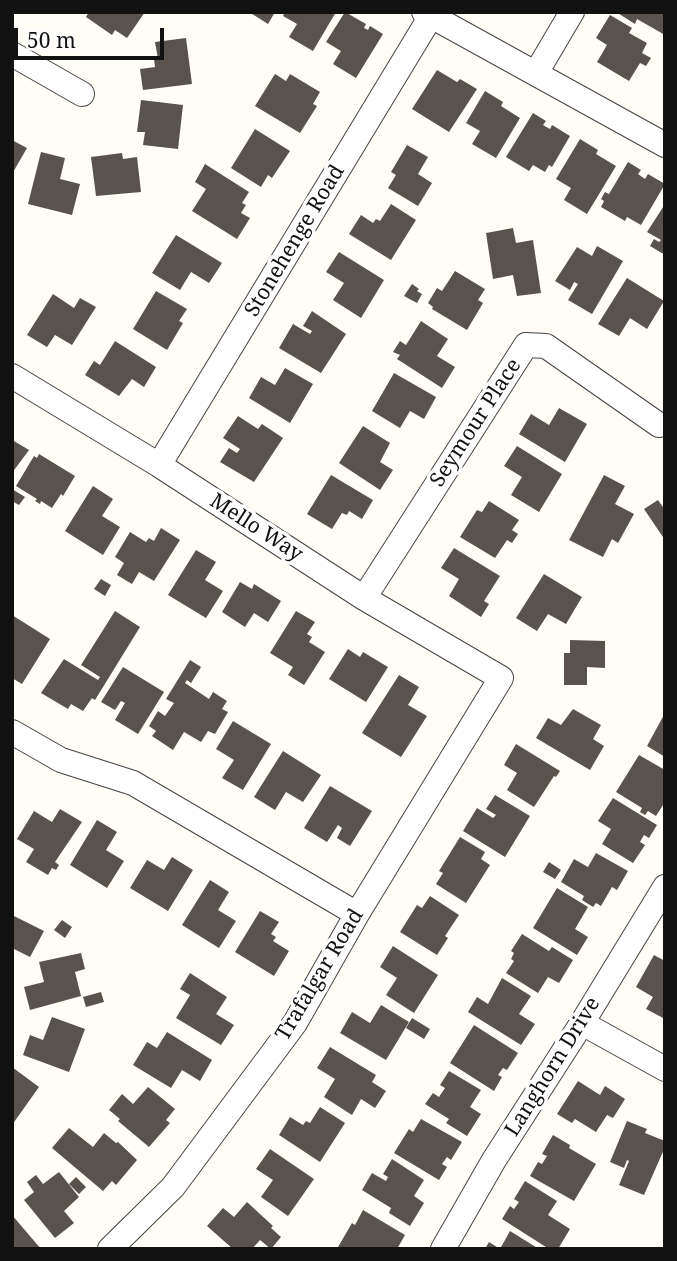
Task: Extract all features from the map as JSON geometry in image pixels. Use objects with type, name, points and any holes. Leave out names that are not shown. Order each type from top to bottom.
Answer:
[{"type":"street","points":[[536,73],[572,12]]},
{"type":"street","points":[[428,14],[665,145]]},
{"type":"street","name":"Stonehenge Road","points":[[159,465],[428,14]]},
{"type":"street","points":[[12,54],[82,94]]},
{"type":"street","name":"Seymour Place","points":[[363,598],[526,345],[546,346],[659,425]]},
{"type":"street","name":"Mello Way","points":[[12,376],[159,465],[363,598],[501,678]]},
{"type":"street","name":"Trafalgar Road","points":[[110,1249],[173,1187],[296,1023],[357,914],[501,678]]},
{"type":"street","points":[[12,732],[61,760],[133,783],[357,914]]},
{"type":"street","name":"Langhorn Drive","points":[[443,1249],[494,1160],[665,887]]},
{"type":"street","points":[[582,1023],[665,1069]]},
{"type":"building","points":[[89,12],[145,12],[127,38],[115,30],[112,35],[86,17]]},
{"type":"building","points":[[249,12],[275,12],[268,24]]},
{"type":"building","points":[[285,12],[336,12],[313,51],[289,37],[297,24],[283,16]]},
{"type":"building","points":[[345,12],[366,24],[364,28],[368,30],[370,26],[383,34],[356,78],[333,64],[341,51],[326,42]]},
{"type":"building","points":[[616,12],[665,12],[665,35],[637,19],[635,24]]},
{"type":"building","points":[[610,15],[632,28],[629,33],[647,43],[642,53],[651,58],[646,66],[640,63],[629,81],[597,62],[607,45],[596,38]]},
{"type":"building","points":[[186,38],[192,84],[143,90],[140,69],[155,67],[154,59],[158,59],[155,42]]},
{"type":"building","points":[[437,70],[457,82],[460,79],[477,89],[449,132],[412,109]]},
{"type":"building","points":[[275,74],[286,81],[290,74],[320,92],[313,104],[317,106],[300,133],[255,106]]},
{"type":"building","points":[[485,91],[503,102],[501,106],[520,118],[496,158],[472,144],[480,131],[466,123]]},
{"type":"building","points":[[141,100],[183,105],[178,149],[143,145],[145,132],[137,132]]},
{"type":"building","points":[[533,113],[546,121],[543,125],[550,129],[552,125],[570,136],[552,167],[549,165],[545,172],[533,165],[529,171],[506,157]]},
{"type":"building","points":[[255,129],[290,151],[272,178],[268,175],[261,187],[231,168]]},
{"type":"building","points":[[580,139],[598,150],[596,154],[616,166],[587,214],[564,200],[571,188],[556,179]]},
{"type":"building","points":[[12,140],[27,148],[12,174]]},
{"type":"building","points":[[407,145],[428,157],[418,174],[432,183],[418,206],[388,188],[396,175],[391,172]]},
{"type":"building","points":[[41,152],[65,158],[60,179],[80,184],[72,215],[28,204]]},
{"type":"building","points":[[122,153],[123,159],[137,157],[141,192],[96,196],[91,157]]},
{"type":"building","points":[[628,162],[641,170],[638,174],[645,179],[648,174],[665,184],[641,225],[627,217],[625,221],[601,207],[605,192],[609,194]]},
{"type":"building","points":[[205,164],[249,192],[242,203],[246,205],[241,213],[250,218],[237,239],[192,211],[206,189],[195,182]]},
{"type":"building","points":[[391,204],[416,220],[391,260],[349,234],[361,215],[373,223],[376,219],[380,221]]},
{"type":"building","points":[[665,204],[665,255],[650,246],[654,239],[659,242],[661,240],[647,232]]},
{"type":"building","points":[[513,228],[516,243],[533,240],[541,293],[517,296],[513,275],[493,279],[486,233]]},
{"type":"building","points":[[176,235],[222,263],[209,283],[191,272],[180,290],[152,273]]},
{"type":"building","points":[[597,246],[623,261],[592,314],[568,300],[578,284],[574,282],[570,290],[555,281],[577,247],[592,256]]},
{"type":"building","points":[[339,252],[384,280],[361,318],[333,300],[344,283],[326,272]]},
{"type":"building","points":[[455,271],[485,289],[478,300],[483,303],[467,330],[432,309],[428,303],[437,288],[442,291]]},
{"type":"building","points":[[627,278],[664,301],[647,329],[630,318],[619,336],[598,324]]},
{"type":"building","points":[[412,284],[422,294],[417,303],[404,296]]},
{"type":"building","points":[[156,291],[187,309],[179,321],[183,323],[167,350],[133,329]]},
{"type":"building","points":[[53,294],[74,308],[80,298],[96,307],[72,345],[55,335],[47,347],[27,335]]},
{"type":"building","points":[[312,311],[346,334],[321,373],[279,348],[293,324],[310,334],[312,331],[303,326]]},
{"type":"building","points":[[421,321],[448,339],[437,356],[455,367],[442,388],[397,359],[400,355],[393,352],[400,341],[406,345]]},
{"type":"building","points":[[115,341],[156,367],[144,387],[132,379],[119,396],[85,375],[94,361],[100,365]]},
{"type":"building","points":[[285,368],[313,384],[290,423],[249,398],[261,377],[275,385]]},
{"type":"building","points":[[394,373],[436,397],[424,419],[410,411],[400,428],[372,411]]},
{"type":"building","points":[[559,408],[587,424],[565,462],[519,434],[531,414],[549,425]]},
{"type":"building","points":[[238,416],[258,429],[262,424],[283,438],[254,482],[220,462],[229,448],[237,453],[240,449],[223,438]]},
{"type":"building","points":[[363,426],[390,443],[380,462],[393,470],[380,490],[339,463]]},
{"type":"building","points":[[14,441],[29,450],[12,473],[12,443]]},
{"type":"building","points":[[517,446],[562,474],[539,512],[511,495],[522,477],[504,466]]},
{"type":"building","points":[[39,454],[75,476],[52,508],[41,501],[40,504],[35,501],[37,499],[16,486],[34,456],[37,458]]},
{"type":"building","points":[[331,475],[373,500],[362,519],[349,511],[347,515],[342,513],[332,529],[307,514]]},
{"type":"building","points":[[604,475],[625,486],[615,504],[634,514],[618,543],[612,539],[603,557],[569,540]]},
{"type":"building","points":[[93,486],[113,499],[102,516],[120,527],[103,555],[65,531]]},
{"type":"building","points":[[12,489],[25,497],[19,505],[12,501]]},
{"type":"building","points":[[658,500],[665,510],[665,540],[644,509]]},
{"type":"building","points":[[489,501],[519,520],[512,530],[518,534],[512,543],[507,540],[495,558],[460,537],[477,510],[482,512]]},
{"type":"building","points":[[161,528],[180,540],[154,581],[139,572],[132,584],[117,575],[124,563],[115,557],[130,532],[146,542],[149,538],[154,541]]},
{"type":"building","points":[[454,548],[500,576],[484,601],[489,604],[481,617],[449,596],[459,579],[441,568]]},
{"type":"building","points":[[196,550],[216,562],[205,580],[223,591],[206,618],[168,595]]},
{"type":"building","points":[[544,574],[582,597],[566,624],[548,614],[537,631],[516,618]]},
{"type":"building","points":[[101,579],[111,585],[105,596],[94,589]]},
{"type":"building","points":[[240,582],[252,589],[254,584],[281,601],[268,622],[254,613],[245,627],[222,612]]},
{"type":"building","points":[[115,611],[140,627],[95,700],[92,698],[83,711],[71,704],[68,709],[41,693],[64,659],[98,680],[100,677],[81,665]]},
{"type":"building","points":[[296,611],[315,622],[307,634],[312,637],[309,642],[325,652],[304,685],[288,675],[293,667],[270,653]]},
{"type":"building","points":[[12,615],[50,639],[22,684],[12,678]]},
{"type":"building","points":[[570,640],[605,641],[605,668],[587,667],[587,685],[564,685],[564,653],[570,653]]},
{"type":"building","points":[[348,649],[360,657],[363,652],[388,667],[366,702],[329,679]]},
{"type":"building","points":[[190,660],[201,667],[191,683],[187,680],[185,683],[209,699],[213,692],[227,701],[222,709],[228,712],[215,734],[208,731],[201,742],[184,732],[173,750],[152,736],[156,731],[149,726],[158,711],[165,716],[174,703],[166,699]]},
{"type":"building","points":[[123,667],[164,692],[138,734],[115,720],[125,703],[121,701],[115,710],[101,702]]},
{"type":"building","points":[[399,675],[419,687],[408,705],[427,716],[401,757],[362,733]]},
{"type":"building","points":[[573,709],[601,725],[593,739],[604,746],[590,770],[536,738],[548,718],[561,725]]},
{"type":"building","points":[[665,713],[665,757],[647,746]]},
{"type":"building","points":[[233,721],[271,744],[243,790],[222,778],[234,760],[216,749]]},
{"type":"building","points":[[516,744],[560,771],[534,807],[507,790],[517,773],[504,765]]},
{"type":"building","points":[[283,751],[321,775],[303,802],[286,792],[275,810],[254,797]]},
{"type":"building","points":[[639,755],[665,770],[665,802],[656,816],[648,811],[645,815],[640,812],[642,808],[616,792]]},
{"type":"building","points":[[330,786],[372,811],[350,846],[337,838],[342,828],[338,825],[327,842],[304,828]]},
{"type":"building","points":[[495,795],[530,816],[505,857],[463,831],[477,808],[493,818],[496,815],[486,809]]},
{"type":"building","points":[[613,798],[657,825],[649,838],[644,835],[640,842],[645,845],[633,863],[602,844],[611,829],[598,821]]},
{"type":"building","points":[[60,809],[82,822],[55,862],[59,865],[56,870],[52,868],[48,875],[26,862],[34,849],[17,839],[34,811],[52,822]]},
{"type":"building","points":[[97,820],[117,832],[106,850],[124,861],[107,888],[70,865]]},
{"type":"building","points":[[460,837],[485,852],[481,859],[490,865],[466,903],[436,884],[443,873],[439,871]]},
{"type":"building","points":[[596,853],[628,871],[617,890],[612,887],[601,906],[596,903],[593,907],[582,900],[584,896],[561,882],[574,859],[588,867]]},
{"type":"building","points":[[172,857],[193,870],[168,911],[130,888],[147,860],[164,870]]},
{"type":"building","points":[[549,862],[561,870],[555,879],[543,872]]},
{"type":"building","points":[[210,880],[229,892],[218,910],[236,921],[219,948],[182,925]]},
{"type":"building","points":[[557,888],[588,907],[575,929],[588,937],[577,955],[533,928]]},
{"type":"building","points":[[430,896],[459,915],[445,936],[448,938],[437,955],[400,932],[417,905],[422,908]]},
{"type":"building","points":[[260,911],[279,922],[271,934],[276,937],[273,941],[289,951],[274,976],[235,952]]},
{"type":"building","points":[[12,915],[44,931],[30,957],[12,948]]},
{"type":"building","points":[[62,920],[72,927],[65,938],[54,930]]},
{"type":"building","points":[[522,934],[549,951],[552,947],[573,960],[559,983],[548,977],[538,993],[506,973],[514,961],[511,959],[514,953],[511,951]]},
{"type":"building","points":[[393,946],[438,975],[414,1013],[386,995],[397,978],[380,967]]},
{"type":"building","points":[[81,953],[85,969],[75,972],[81,996],[30,1010],[24,987],[44,982],[39,962]]},
{"type":"building","points":[[654,955],[665,961],[665,1019],[646,1009],[653,997],[636,987]]},
{"type":"building","points":[[190,973],[227,997],[216,1014],[234,1025],[221,1045],[176,1018],[190,995],[180,989]]},
{"type":"building","points":[[502,978],[531,996],[519,1014],[535,1024],[521,1045],[468,1012],[477,997],[488,1004]]},
{"type":"building","points":[[101,992],[104,1002],[86,1007],[83,997]]},
{"type":"building","points":[[381,1005],[409,1022],[386,1060],[340,1033],[352,1012],[370,1023]]},
{"type":"building","points":[[52,1017],[85,1029],[69,1072],[23,1055],[30,1035],[43,1040]]},
{"type":"building","points":[[412,1018],[430,1029],[424,1039],[406,1028]]},
{"type":"building","points":[[474,1025],[518,1053],[507,1070],[503,1068],[498,1075],[502,1077],[494,1091],[450,1063]]},
{"type":"building","points":[[167,1032],[212,1060],[200,1081],[182,1070],[171,1088],[133,1065],[147,1042],[157,1048]]},
{"type":"building","points":[[330,1047],[376,1075],[372,1082],[386,1091],[375,1108],[361,1099],[352,1115],[324,1097],[335,1079],[317,1068]]},
{"type":"building","points":[[12,1067],[39,1087],[12,1125]]},
{"type":"building","points":[[449,1071],[481,1090],[470,1107],[481,1114],[467,1136],[446,1123],[449,1119],[425,1104],[433,1093],[439,1097],[445,1088],[440,1085]]},
{"type":"building","points":[[578,1081],[600,1095],[605,1086],[625,1099],[613,1118],[607,1115],[596,1132],[575,1119],[572,1123],[557,1114]]},
{"type":"building","points":[[148,1087],[175,1109],[166,1120],[170,1123],[149,1147],[109,1110],[122,1094],[133,1104]]},
{"type":"building","points":[[320,1107],[345,1123],[320,1162],[279,1135],[290,1117],[303,1125],[306,1121],[310,1123]]},
{"type":"building","points":[[421,1119],[462,1142],[451,1160],[447,1157],[442,1164],[447,1167],[439,1180],[394,1153],[409,1129],[413,1132]]},
{"type":"building","points":[[627,1121],[647,1129],[645,1133],[665,1141],[665,1147],[644,1195],[619,1185],[629,1161],[627,1160],[624,1168],[610,1162]]},
{"type":"building","points":[[69,1128],[93,1147],[104,1133],[137,1160],[116,1185],[112,1181],[103,1191],[52,1148]]},
{"type":"building","points":[[553,1135],[596,1164],[574,1201],[530,1176],[538,1162],[542,1164],[547,1156],[542,1154]]},
{"type":"building","points":[[270,1149],[314,1179],[288,1216],[261,1197],[273,1180],[256,1169]]},
{"type":"building","points":[[392,1159],[424,1180],[414,1196],[424,1203],[410,1226],[389,1213],[391,1208],[362,1190],[372,1173],[386,1181],[388,1177],[383,1174]]},
{"type":"building","points":[[59,1172],[79,1197],[64,1211],[74,1223],[55,1238],[24,1200],[34,1192],[27,1182],[36,1175],[43,1184]]},
{"type":"building","points":[[76,1177],[86,1187],[79,1194],[69,1184]]},
{"type":"building","points":[[525,1181],[557,1201],[548,1215],[570,1229],[558,1249],[549,1249],[502,1219],[510,1206],[514,1209],[519,1202],[514,1199]]},
{"type":"building","points":[[247,1202],[281,1237],[271,1249],[260,1240],[252,1249],[233,1249],[207,1226],[223,1208],[234,1217]]},
{"type":"building","points":[[363,1210],[405,1235],[397,1249],[338,1247]]},
{"type":"building","points":[[12,1215],[41,1249],[12,1249]]},
{"type":"building","points":[[510,1231],[539,1249],[500,1249]]},
{"type":"building","points":[[489,1242],[500,1249],[485,1249]]}]
